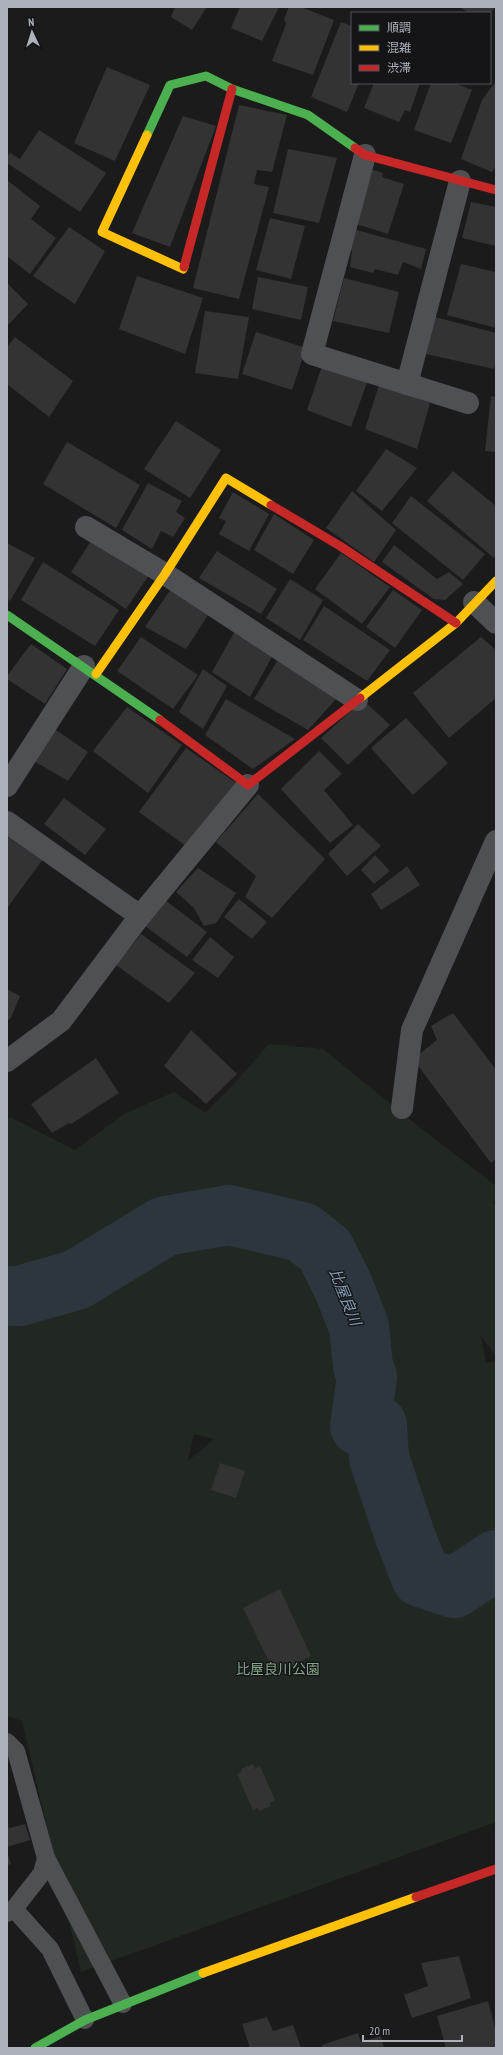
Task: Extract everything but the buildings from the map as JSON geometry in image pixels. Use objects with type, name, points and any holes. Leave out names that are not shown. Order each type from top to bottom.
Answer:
[{"type":"street","points":[[232,89],[183,269],[102,232],[170,85],[206,76],[232,89],[308,115],[365,155],[496,190]]},
{"type":"street","points":[[365,155],[312,354],[468,404]]},
{"type":"street","points":[[407,384],[460,181]]},
{"type":"street","points":[[7,786],[90,670],[165,574],[226,478],[340,546],[456,623]]},
{"type":"street","points":[[86,527],[165,574],[357,700]]},
{"type":"street","points":[[7,1061],[61,1021],[140,916],[248,785],[456,623],[496,580]]},
{"type":"street","points":[[474,602],[496,623]]},
{"type":"street","points":[[7,615],[90,670],[248,785]]},
{"type":"street","points":[[7,822],[140,916]]},
{"type":"street","points":[[402,1108],[412,1030],[496,841]]},
{"type":"street","points":[[35,2048],[85,2020],[188,1978],[496,1869]]},
{"type":"lane","points":[[7,1742],[16,1751],[46,1858],[123,2004]]},
{"type":"lane","points":[[46,1858],[42,1873],[11,1911],[50,1948],[85,2020]]},
{"type":"green space","name":"比屋良川公園","points":[[269,1044],[323,1049],[413,1122],[496,1186],[496,1198],[493,1203],[496,1206],[496,1356],[481,1336],[486,1363],[496,1361],[496,1822],[81,1972],[22,1721],[7,1716],[7,1120],[10,1117],[75,1150],[124,1114],[174,1092],[205,1113],[232,1086]],"holes":[[[194,1434],[214,1439],[188,1461]]]},
{"type":"waterway","name":"比屋良川","points":[[7,1296],[19,1296],[76,1280],[165,1226],[229,1215],[302,1232],[325,1250],[343,1286],[359,1327],[363,1366],[367,1377],[360,1426],[377,1425],[379,1458],[405,1536],[421,1577],[454,1588],[496,1560]]},
{"type":"traffic: fast","points":[[147,135],[170,85],[206,76],[232,89],[308,115],[355,148]]},
{"type":"traffic: fast","points":[[7,615],[160,720]]},
{"type":"traffic: fast","points":[[35,2048],[85,2020],[203,1973]]},
{"type":"traffic: slow","points":[[147,135],[102,232],[183,269],[184,267]]},
{"type":"traffic: slow","points":[[96,674],[165,574],[226,478],[271,505]]},
{"type":"traffic: slow","points":[[360,698],[456,623],[496,581]]},
{"type":"traffic: slow","points":[[203,1973],[416,1897]]},
{"type":"traffic: jam","points":[[184,267],[232,89]]},
{"type":"traffic: jam","points":[[355,148],[365,155],[496,190]]},
{"type":"traffic: jam","points":[[271,505],[340,546],[456,623]]},
{"type":"traffic: jam","points":[[160,720],[248,785],[360,698]]},
{"type":"traffic: jam","points":[[416,1897],[496,1869]]}]
